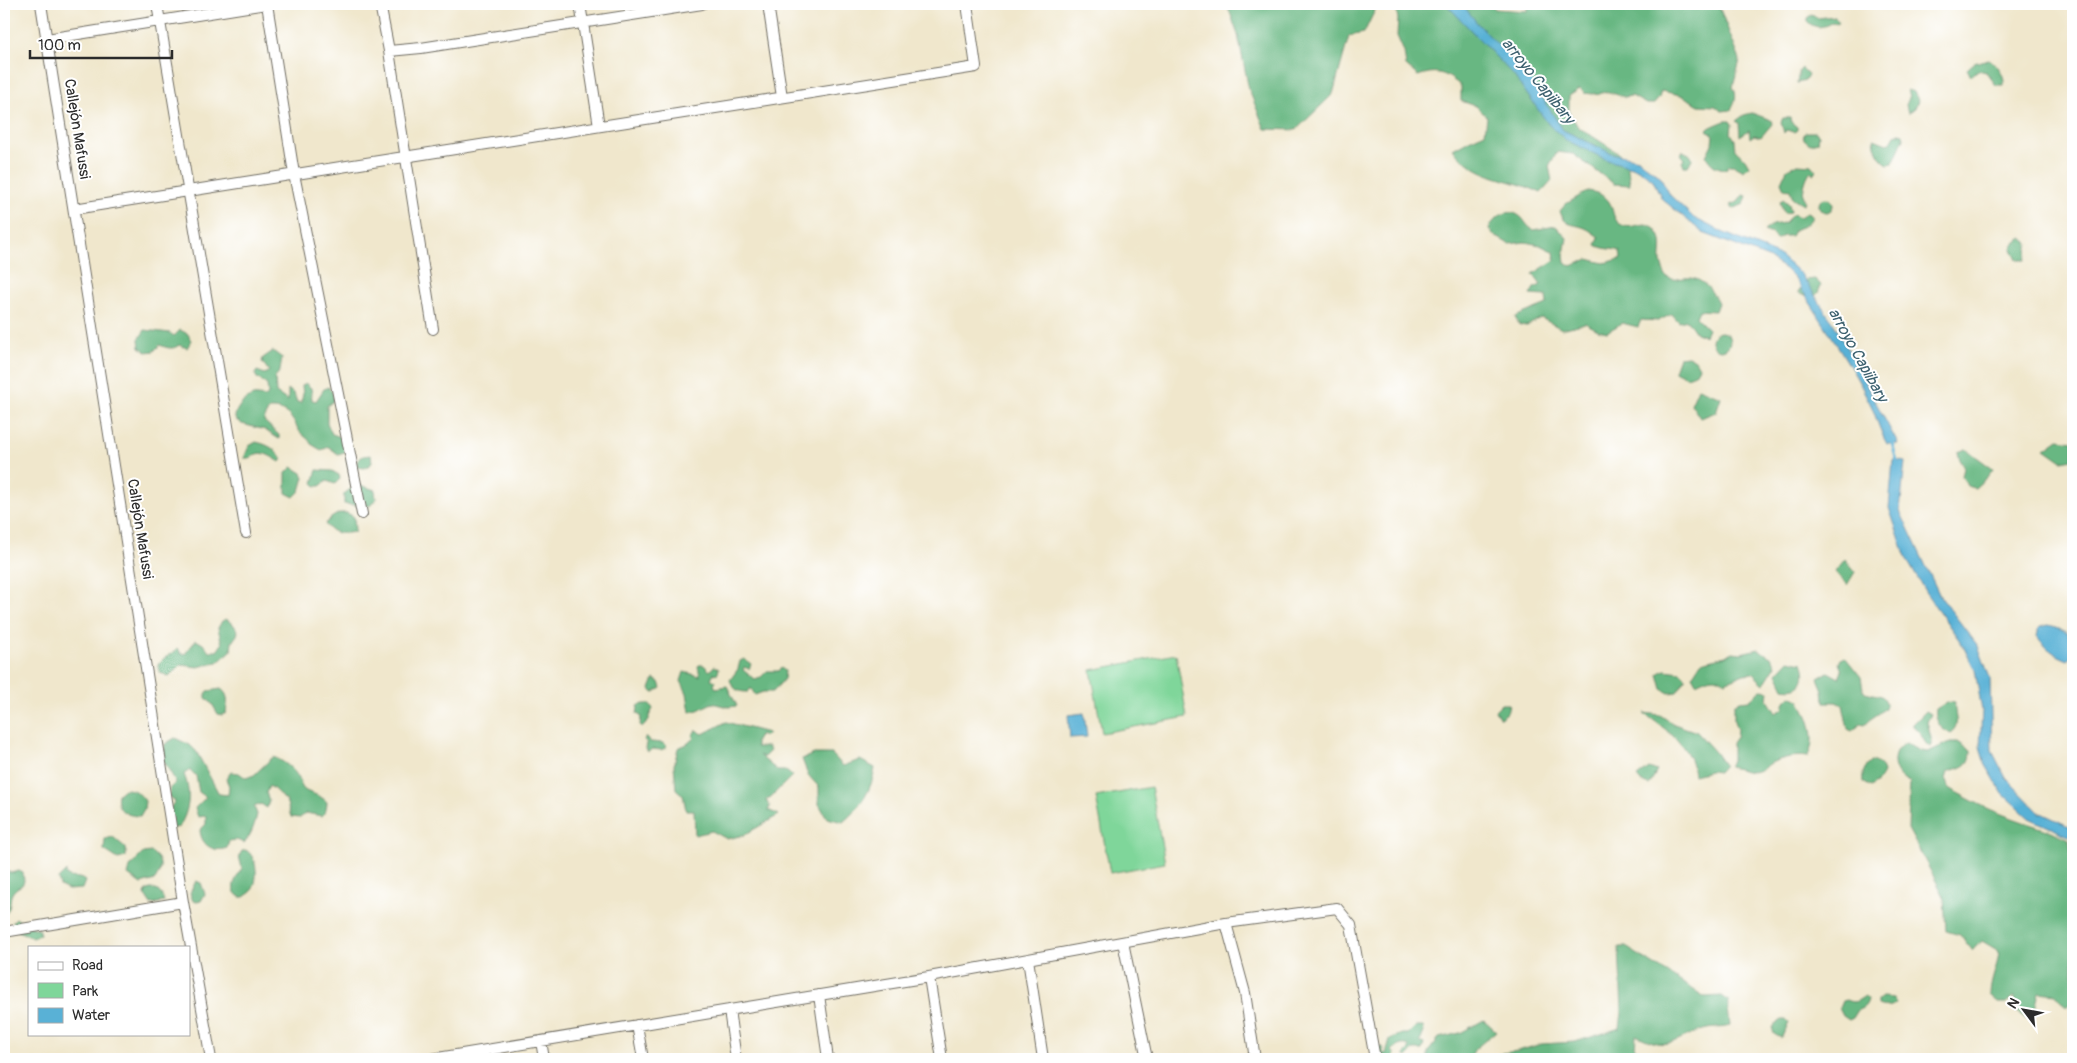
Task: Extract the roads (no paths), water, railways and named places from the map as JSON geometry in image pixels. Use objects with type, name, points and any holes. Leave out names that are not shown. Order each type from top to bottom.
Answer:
[{"type":"street","name":"Callejón Mafussi","points":[[41,4],[183,902],[211,1059]]},
{"type":"street","points":[[156,4],[246,534]]},
{"type":"street","points":[[47,39],[266,4],[294,174],[362,514]]},
{"type":"street","points":[[380,4],[434,329]]},
{"type":"street","points":[[580,4],[599,126]]},
{"type":"street","points":[[389,51],[584,24],[702,4]]},
{"type":"street","points":[[768,4],[782,97]]},
{"type":"street","points":[[74,209],[976,67],[967,4]]},
{"type":"street","points":[[4,932],[183,902]]},
{"type":"street","points":[[434,1059],[928,977],[1226,923],[1337,908],[1350,925],[1375,1059]]},
{"type":"street","points":[[1226,923],[1245,993],[1255,1059]]},
{"type":"street","points":[[1123,942],[1147,1059]]},
{"type":"street","points":[[1028,959],[1043,1059]]},
{"type":"street","points":[[928,977],[942,1059]]},
{"type":"street","points":[[818,995],[828,1059]]},
{"type":"street","points":[[729,1010],[736,1059]]},
{"type":"street","points":[[637,1025],[642,1059]]},
{"type":"street","points":[[541,1041],[544,1059]]},
{"type":"water","points":[[1446,4],[1462,4],[1478,24],[1529,77],[1563,130],[1611,153],[1638,159],[1660,176],[1670,195],[1694,218],[1780,256],[1801,274],[1837,329],[1898,444],[1887,444],[1869,401],[1834,339],[1795,279],[1785,269],[1768,258],[1703,233],[1662,199],[1653,180],[1638,169],[1607,160],[1566,140],[1549,125],[1514,76]]},
{"type":"water","points":[[1893,460],[1905,462],[1900,511],[1940,596],[1978,646],[1990,678],[1992,751],[2006,778],[2039,812],[2073,828],[2073,838],[2029,818],[2003,794],[1984,762],[1980,746],[1982,711],[1975,670],[1962,644],[1926,593],[1907,560],[1889,508]]},
{"type":"water","points":[[2047,625],[2060,628],[2068,634],[2072,644],[2073,656],[2068,660],[2051,651],[2037,636],[2039,628]]},
{"type":"water","points":[[1084,713],[1087,737],[1070,738],[1068,715]]},
{"type":"waterway","name":"arroyo Capiibary","points":[[1891,440],[1898,465]]}]
